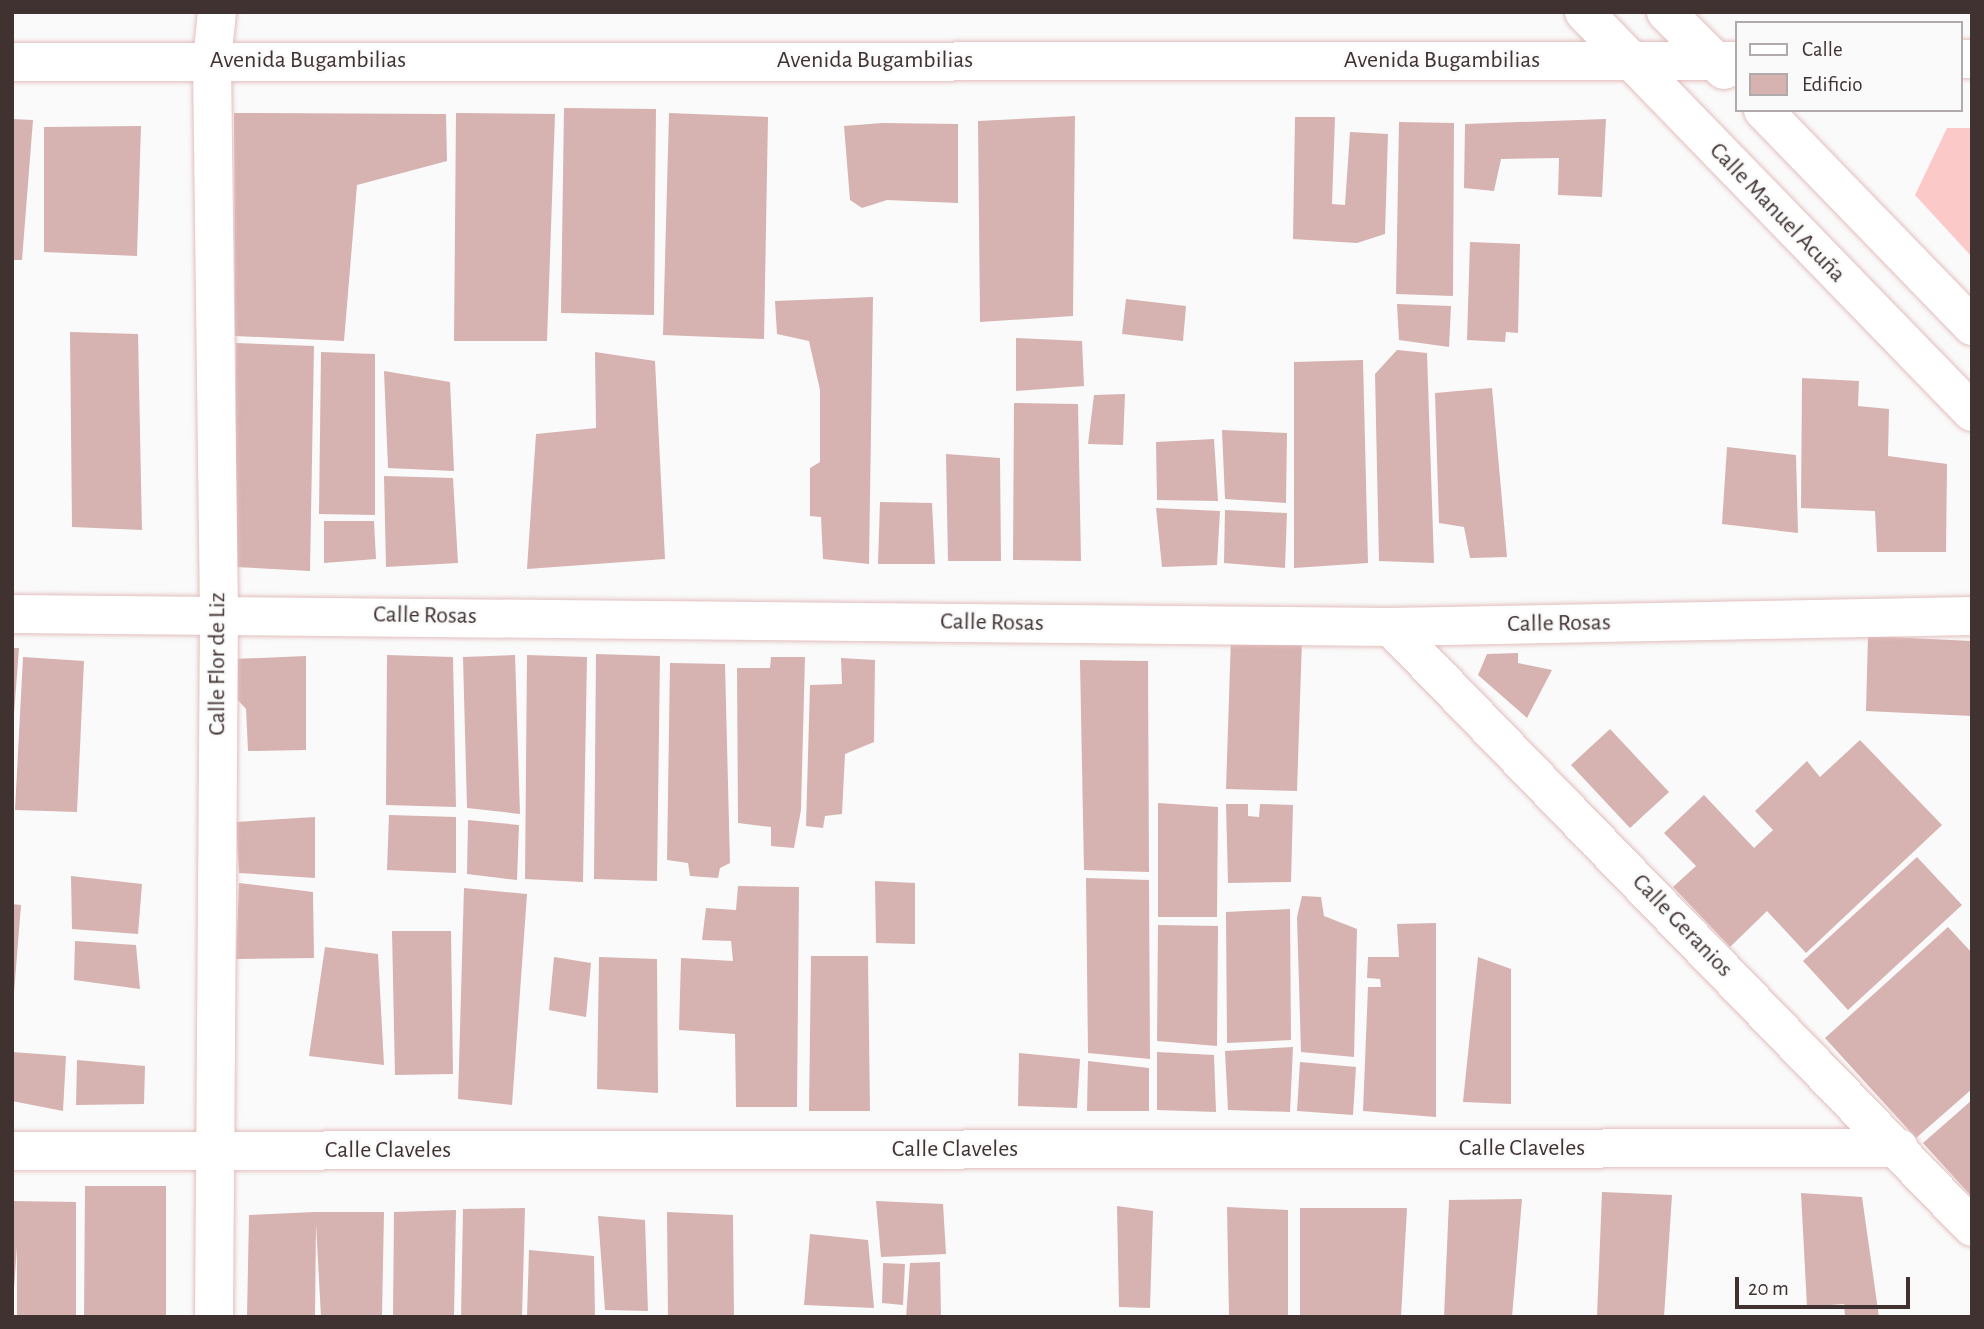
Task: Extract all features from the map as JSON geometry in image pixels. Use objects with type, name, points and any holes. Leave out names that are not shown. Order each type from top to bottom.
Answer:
[{"type":"street","name":"Calle Flor de Liz","points":[[214,1317],[212,1152],[219,614],[212,61],[217,12]]},
{"type":"street","name":"Calle Manuel Acuña","points":[[1584,12],[1628,61],[1972,412]]},
{"type":"street","points":[[1666,12],[1730,68]]},
{"type":"street","name":"Avenida Bugambilias","points":[[12,62],[1628,61],[1730,68]]},
{"type":"street","points":[[1765,112],[1972,326]]},
{"type":"street","name":"Calle Rosas","points":[[12,614],[1391,627],[1972,615]]},
{"type":"street","name":"Calle Geranios","points":[[1391,627],[1899,1148],[1972,1227]]},
{"type":"street","name":"Calle Claveles","points":[[12,1151],[1899,1148]]},
{"type":"shaded area","points":[[1947,128],[1972,128],[1972,257],[1915,195]]},
{"type":"building","points":[[564,108],[656,109],[654,315],[561,313]]},
{"type":"building","points":[[234,113],[446,114],[447,161],[357,185],[344,341],[235,336]]},
{"type":"building","points":[[456,113],[555,114],[547,341],[454,341]]},
{"type":"building","points":[[669,113],[768,117],[764,339],[663,335]]},
{"type":"building","points":[[1075,116],[1073,316],[980,322],[978,121]]},
{"type":"building","points":[[1295,117],[1335,117],[1332,204],[1345,205],[1350,132],[1388,134],[1385,234],[1357,243],[1293,239]]},
{"type":"building","points":[[12,119],[33,120],[22,260],[12,260]]},
{"type":"building","points":[[1606,119],[1602,197],[1558,195],[1559,158],[1501,159],[1494,191],[1464,188],[1465,124]]},
{"type":"building","points":[[1399,122],[1454,123],[1453,296],[1396,294]]},
{"type":"building","points":[[882,123],[958,124],[958,203],[887,200],[862,208],[850,200],[844,126]]},
{"type":"building","points":[[141,126],[137,256],[44,252],[44,127]]},
{"type":"building","points":[[1470,242],[1520,244],[1518,333],[1506,332],[1505,342],[1467,340]]},
{"type":"building","points":[[873,297],[869,564],[823,559],[821,517],[810,516],[810,468],[820,462],[820,390],[809,341],[777,334],[775,301]]},
{"type":"building","points":[[1126,299],[1186,306],[1183,341],[1122,334]]},
{"type":"building","points":[[1397,304],[1451,306],[1449,347],[1399,340]]},
{"type":"building","points":[[70,332],[138,334],[142,530],[72,527]]},
{"type":"building","points":[[1016,338],[1082,341],[1084,386],[1016,391]]},
{"type":"building","points":[[236,343],[314,346],[310,571],[235,567]]},
{"type":"building","points":[[1397,350],[1427,353],[1434,563],[1379,561],[1375,374]]},
{"type":"building","points":[[321,352],[375,354],[375,515],[319,514]]},
{"type":"building","points":[[595,352],[655,361],[665,559],[527,569],[536,434],[596,428]]},
{"type":"building","points":[[1363,360],[1368,563],[1294,568],[1294,362]]},
{"type":"building","points":[[384,371],[450,382],[454,471],[388,468]]},
{"type":"building","points":[[1802,378],[1859,381],[1858,406],[1889,409],[1888,456],[1947,464],[1946,552],[1877,552],[1875,511],[1801,508]]},
{"type":"building","points":[[1492,388],[1507,557],[1470,558],[1464,527],[1439,523],[1435,393]]},
{"type":"building","points":[[1125,394],[1123,445],[1088,444],[1094,395]]},
{"type":"building","points":[[1014,403],[1078,404],[1081,561],[1013,560]]},
{"type":"building","points":[[1222,430],[1287,433],[1286,503],[1225,499]]},
{"type":"building","points":[[1214,439],[1218,501],[1157,500],[1156,442]]},
{"type":"building","points":[[1727,447],[1796,455],[1798,533],[1722,524]]},
{"type":"building","points":[[946,454],[1000,458],[1001,561],[948,561]]},
{"type":"building","points":[[384,476],[453,478],[458,563],[386,567]]},
{"type":"building","points":[[880,502],[932,503],[935,564],[878,564]]},
{"type":"building","points":[[1156,508],[1220,511],[1217,565],[1162,567]]},
{"type":"building","points":[[1225,510],[1287,513],[1285,568],[1224,563]]},
{"type":"building","points":[[324,521],[374,521],[376,559],[324,563]]},
{"type":"building","points":[[1868,636],[1972,641],[1972,716],[1866,711]]},
{"type":"building","points":[[1231,637],[1302,639],[1297,791],[1226,789]]},
{"type":"building","points":[[12,648],[19,648],[14,714],[12,714]]},
{"type":"building","points":[[1518,653],[1518,663],[1552,670],[1527,718],[1478,675],[1487,654]]},
{"type":"building","points":[[596,654],[660,656],[657,881],[594,879]]},
{"type":"building","points":[[387,655],[453,657],[456,807],[386,805]]},
{"type":"building","points":[[515,655],[520,814],[467,808],[463,657]]},
{"type":"building","points":[[527,655],[587,657],[583,882],[525,879]]},
{"type":"building","points":[[306,656],[306,750],[248,751],[246,709],[236,698],[234,659]]},
{"type":"building","points":[[23,657],[84,661],[77,812],[15,810]]},
{"type":"building","points":[[771,657],[805,657],[801,810],[794,848],[771,846],[771,827],[738,823],[737,668],[770,668]]},
{"type":"building","points":[[841,658],[875,660],[874,742],[845,754],[842,814],[825,816],[823,828],[806,826],[810,685],[842,684]]},
{"type":"building","points":[[1080,660],[1148,661],[1149,872],[1084,870]]},
{"type":"building","points":[[670,663],[725,664],[730,863],[720,868],[718,878],[690,876],[688,863],[667,860]]},
{"type":"building","points":[[1610,729],[1669,792],[1630,828],[1571,765]]},
{"type":"building","points":[[1860,740],[1942,825],[1806,953],[1767,911],[1730,947],[1673,887],[1696,866],[1664,833],[1704,795],[1754,848],[1773,830],[1755,811],[1807,761],[1820,777]]},
{"type":"building","points":[[1158,803],[1218,807],[1217,917],[1158,917]]},
{"type":"building","points":[[1226,804],[1248,804],[1248,816],[1259,817],[1260,804],[1293,805],[1291,882],[1228,883]]},
{"type":"building","points":[[389,815],[456,817],[456,873],[387,870]]},
{"type":"building","points":[[315,817],[315,878],[239,873],[236,822]]},
{"type":"building","points":[[468,820],[519,825],[517,880],[467,874]]},
{"type":"building","points":[[1917,857],[1962,905],[1848,1010],[1803,961]]},
{"type":"building","points":[[71,876],[142,884],[138,934],[72,929]]},
{"type":"building","points":[[1086,878],[1149,880],[1150,1059],[1088,1053]]},
{"type":"building","points":[[875,881],[915,883],[915,944],[876,943]]},
{"type":"building","points":[[239,883],[313,892],[314,958],[236,959]]},
{"type":"building","points":[[738,886],[799,887],[797,1107],[736,1107],[735,1034],[679,1030],[681,958],[733,961],[731,941],[702,940],[706,908],[736,910]]},
{"type":"building","points":[[464,888],[527,894],[512,1105],[458,1099]]},
{"type":"building","points":[[1302,896],[1321,897],[1324,916],[1357,929],[1354,1057],[1301,1052],[1297,917]]},
{"type":"building","points":[[12,904],[21,905],[14,993],[12,993]]},
{"type":"building","points":[[1290,909],[1291,1040],[1227,1043],[1226,912]]},
{"type":"building","points":[[1436,923],[1436,1117],[1363,1111],[1368,987],[1381,987],[1380,979],[1367,978],[1368,957],[1399,957],[1397,924]]},
{"type":"building","points":[[1158,925],[1218,926],[1217,1046],[1157,1041]]},
{"type":"building","points":[[1948,927],[1972,953],[1972,1089],[1916,1138],[1825,1038]]},
{"type":"building","points":[[392,931],[451,931],[453,1074],[395,1075]]},
{"type":"building","points":[[75,941],[136,945],[140,989],[74,980]]},
{"type":"building","points":[[325,947],[378,954],[384,1065],[309,1056]]},
{"type":"building","points":[[811,956],[868,956],[870,1111],[809,1111]]},
{"type":"building","points":[[554,957],[591,963],[586,1017],[549,1010]]},
{"type":"building","points":[[599,957],[657,959],[658,1093],[597,1089]]},
{"type":"building","points":[[1478,957],[1511,969],[1511,1104],[1463,1102]]},
{"type":"building","points":[[1293,1047],[1290,1112],[1228,1110],[1225,1051]]},
{"type":"building","points":[[12,1052],[66,1056],[63,1111],[12,1101]]},
{"type":"building","points":[[1157,1052],[1214,1055],[1216,1112],[1157,1110]]},
{"type":"building","points":[[1019,1053],[1080,1059],[1077,1108],[1018,1106]]},
{"type":"building","points":[[77,1060],[145,1066],[144,1104],[76,1105]]},
{"type":"building","points":[[1088,1061],[1149,1068],[1149,1111],[1087,1111]]},
{"type":"building","points":[[1300,1062],[1356,1067],[1353,1115],[1297,1111]]},
{"type":"building","points":[[1972,1100],[1972,1197],[1923,1143]]},
{"type":"building","points":[[85,1186],[166,1186],[166,1317],[84,1317]]},
{"type":"building","points":[[1602,1192],[1672,1195],[1664,1317],[1597,1317]]},
{"type":"building","points":[[1801,1193],[1862,1197],[1879,1317],[1845,1317],[1844,1304],[1807,1307]]},
{"type":"building","points":[[1522,1199],[1512,1317],[1444,1317],[1449,1200]]},
{"type":"building","points":[[12,1201],[76,1202],[76,1317],[17,1317],[17,1247],[12,1317]]},
{"type":"building","points":[[876,1201],[943,1204],[946,1254],[881,1257]]},
{"type":"building","points":[[1117,1206],[1153,1211],[1150,1308],[1119,1307]]},
{"type":"building","points":[[1227,1207],[1288,1210],[1288,1317],[1229,1317]]},
{"type":"building","points":[[525,1208],[522,1317],[461,1317],[463,1209]]},
{"type":"building","points":[[1300,1208],[1407,1208],[1401,1317],[1300,1317]]},
{"type":"building","points":[[456,1210],[454,1317],[393,1317],[394,1212]]},
{"type":"building","points":[[384,1212],[382,1317],[321,1317],[316,1224],[315,1317],[247,1317],[249,1215]]},
{"type":"building","points":[[667,1212],[733,1215],[734,1317],[668,1317]]},
{"type":"building","points":[[598,1216],[645,1220],[648,1311],[605,1310]]},
{"type":"building","points":[[810,1234],[868,1240],[874,1308],[804,1305]]},
{"type":"building","points":[[529,1250],[594,1256],[595,1317],[527,1317]]},
{"type":"building","points":[[940,1262],[941,1317],[906,1317],[910,1263]]},
{"type":"building","points":[[883,1263],[905,1264],[903,1305],[882,1303]]}]
